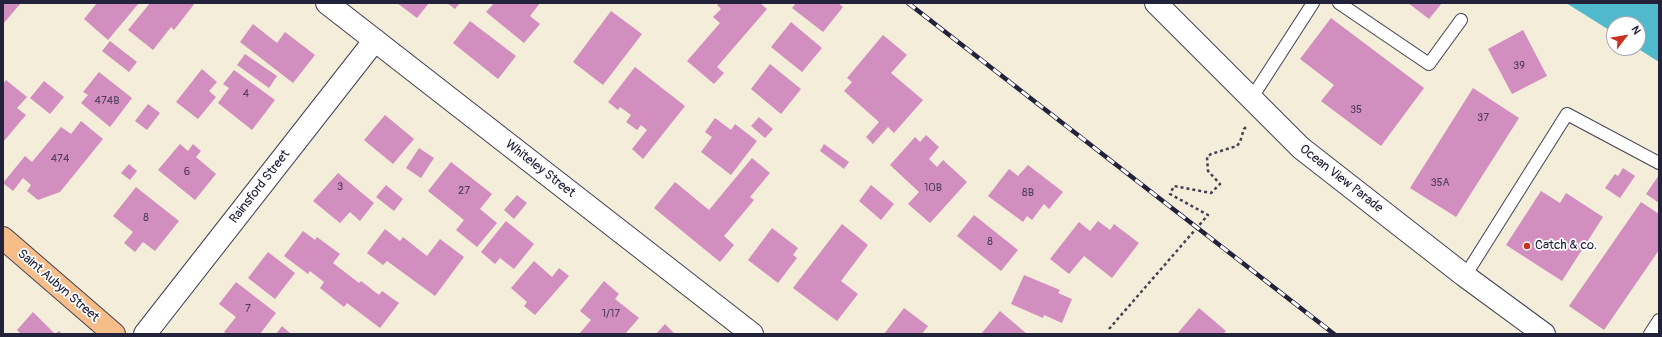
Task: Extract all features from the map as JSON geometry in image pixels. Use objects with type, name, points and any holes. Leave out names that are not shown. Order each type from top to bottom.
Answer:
[{"type":"highway","name":"Saint Aubyn Street","points":[[3,238],[114,334]]},
{"type":"street","name":"Whiteley Street","points":[[327,3],[752,334]]},
{"type":"street","name":"Ocean View Parade","points":[[1156,3],[1301,148],[1464,276],[1544,334]]},
{"type":"street","name":"Rainsford Street","points":[[145,334],[375,40]]},
{"type":"lane","points":[[1257,105],[1313,3]]},
{"type":"lane","points":[[1339,3],[1429,64],[1461,20]]},
{"type":"lane","points":[[1464,276],[1567,114],[1659,163]]},
{"type":"lane","points":[[1650,334],[1659,320]]},
{"type":"path","points":[[1110,329],[1208,215],[1170,194],[1174,186],[1211,193],[1220,184],[1208,171],[1207,157],[1211,154],[1237,146],[1257,105]]},
{"type":"water","points":[[1566,3],[1659,3],[1659,62],[1646,54],[1646,16],[1606,16],[1606,28]]},
{"type":"building","points":[[3,3],[21,3],[3,24]]},
{"type":"building","points":[[97,3],[139,3],[108,40],[84,19]]},
{"type":"building","points":[[150,3],[195,3],[174,30],[171,27],[153,50],[128,30]]},
{"type":"building","points":[[397,3],[429,3],[417,18]]},
{"type":"building","points":[[447,3],[460,3],[455,9]]},
{"type":"building","points":[[494,3],[540,3],[530,16],[540,24],[524,43],[486,12]]},
{"type":"building","points":[[719,3],[760,3],[767,9],[717,67],[724,73],[714,84],[687,61],[720,23],[713,17],[721,9],[717,5]]},
{"type":"building","points":[[796,3],[838,3],[843,7],[823,32],[792,8]]},
{"type":"building","points":[[1408,3],[1442,3],[1429,19]]},
{"type":"building","points":[[611,11],[642,34],[603,85],[573,62]]},
{"type":"building","points":[[1331,18],[1424,88],[1381,146],[1321,101],[1334,85],[1300,59]]},
{"type":"building","points":[[470,21],[516,56],[498,79],[453,43]]},
{"type":"building","points":[[791,22],[822,48],[802,72],[771,47]]},
{"type":"building","points":[[253,24],[277,43],[285,32],[315,55],[293,83],[240,42]]},
{"type":"building","points":[[1523,30],[1547,76],[1512,94],[1488,49]]},
{"type":"building","points":[[883,35],[907,55],[891,73],[923,100],[894,133],[888,127],[873,144],[866,137],[879,122],[844,91],[852,82],[847,78]]},
{"type":"building","points":[[110,41],[137,62],[129,72],[102,51]]},
{"type":"building","points":[[245,54],[277,76],[269,88],[237,65]]},
{"type":"building","points":[[770,64],[801,89],[781,114],[751,89]]},
{"type":"building","points":[[635,67],[685,106],[643,159],[632,149],[647,130],[641,125],[637,130],[626,122],[631,115],[620,107],[618,110],[608,102]]},
{"type":"building","points":[[202,69],[217,82],[209,91],[216,97],[198,119],[176,102]]},
{"type":"building","points":[[234,70],[275,100],[252,130],[218,103],[229,88],[223,84]]},
{"type":"building","points":[[99,72],[132,98],[110,127],[81,103],[88,95],[83,92]]},
{"type":"building","points":[[6,80],[27,97],[17,108],[26,115],[3,142],[3,84]]},
{"type":"building","points":[[44,81],[64,97],[50,114],[30,98]]},
{"type":"building","points":[[1473,88],[1519,118],[1456,217],[1410,188]]},
{"type":"building","points":[[148,104],[160,113],[147,130],[135,121]]},
{"type":"building","points":[[385,115],[414,139],[393,164],[364,140]]},
{"type":"building","points":[[759,117],[773,129],[765,138],[751,126]]},
{"type":"building","points":[[715,118],[731,130],[735,124],[757,141],[731,175],[701,152],[712,137],[705,132]]},
{"type":"building","points":[[81,121],[103,139],[60,192],[38,200],[27,191],[31,185],[23,178],[13,191],[3,183],[25,156],[32,162],[61,127],[71,134]]},
{"type":"building","points":[[926,135],[939,147],[929,159],[937,167],[943,160],[967,182],[930,223],[908,204],[919,192],[890,165],[915,137],[920,142]]},
{"type":"building","points":[[180,144],[188,151],[193,144],[201,151],[196,157],[216,174],[195,200],[158,170]]},
{"type":"building","points":[[824,144],[849,162],[844,169],[820,151]]},
{"type":"building","points":[[419,148],[434,158],[421,178],[406,168]]},
{"type":"building","points":[[752,158],[770,173],[750,197],[754,200],[724,236],[734,245],[720,262],[654,208],[675,182],[709,210]]},
{"type":"building","points":[[451,162],[492,194],[480,209],[497,223],[477,247],[456,230],[464,220],[428,191]]},
{"type":"building","points":[[129,164],[137,171],[130,180],[121,173]]},
{"type":"building","points":[[1028,165],[1063,192],[1049,209],[1044,204],[1032,220],[1027,216],[1023,222],[988,196],[1009,169],[1018,176]]},
{"type":"building","points":[[1623,168],[1635,176],[1620,198],[1605,188],[1615,174],[1618,176]]},
{"type":"building","points":[[338,173],[374,203],[360,221],[350,212],[340,223],[313,201]]},
{"type":"building","points":[[1659,175],[1659,203],[1646,194]]},
{"type":"building","points":[[386,185],[403,199],[394,211],[376,197]]},
{"type":"building","points":[[871,185],[894,204],[881,220],[859,201]]},
{"type":"building","points":[[136,187],[179,221],[155,251],[143,242],[135,252],[124,243],[133,232],[113,216]]},
{"type":"building","points":[[1541,191],[1560,203],[1566,193],[1603,217],[1562,281],[1506,245]]},
{"type":"building","points":[[517,195],[527,203],[514,219],[504,210]]},
{"type":"building","points":[[1641,202],[1659,214],[1659,250],[1604,330],[1569,306]]},
{"type":"building","points":[[974,215],[1018,250],[1001,271],[957,236]]},
{"type":"building","points":[[506,221],[534,244],[514,269],[500,258],[495,264],[481,252]]},
{"type":"building","points":[[1098,221],[1110,230],[1114,224],[1139,243],[1112,278],[1084,256],[1069,274],[1050,259],[1079,222],[1090,231]]},
{"type":"building","points":[[842,224],[868,245],[841,281],[858,294],[837,321],[793,288]]},
{"type":"building","points":[[772,228],[798,248],[793,255],[797,258],[778,283],[748,260]]},
{"type":"building","points":[[385,229],[400,241],[403,237],[427,256],[440,239],[464,257],[435,296],[387,261],[383,265],[367,253]]},
{"type":"building","points":[[303,231],[315,240],[317,237],[340,254],[333,263],[359,283],[361,281],[379,295],[382,291],[399,303],[380,328],[347,303],[344,307],[320,288],[324,282],[310,271],[308,274],[284,256]]},
{"type":"building","points":[[268,252],[295,273],[275,299],[248,278]]},
{"type":"building","points":[[534,261],[552,277],[559,268],[569,276],[535,315],[524,306],[527,302],[511,288]]},
{"type":"building","points":[[1024,275],[1060,290],[1058,293],[1072,299],[1062,323],[1044,315],[1043,318],[1011,304]]},
{"type":"building","points":[[604,281],[619,294],[615,299],[639,318],[625,334],[579,334],[591,320],[580,311]]},
{"type":"building","points":[[236,282],[276,313],[260,334],[227,334],[224,332],[236,317],[219,304]]},
{"type":"building","points":[[904,308],[928,326],[922,334],[884,334]]},
{"type":"building","points":[[1199,308],[1226,331],[1223,334],[1177,334]]},
{"type":"building","points":[[1000,311],[1027,334],[981,334]]},
{"type":"building","points":[[33,312],[55,334],[21,334],[17,330]]},
{"type":"building","points":[[665,324],[675,334],[656,334]]},
{"type":"building","points":[[282,326],[291,334],[276,334]]},
{"type":"building","points":[[59,331],[62,334],[55,334]]},
{"type":"railway","points":[[908,3],[1334,334]]},
{"type":"place","name":"Catch & co.","points":[[1527,246]]}]
